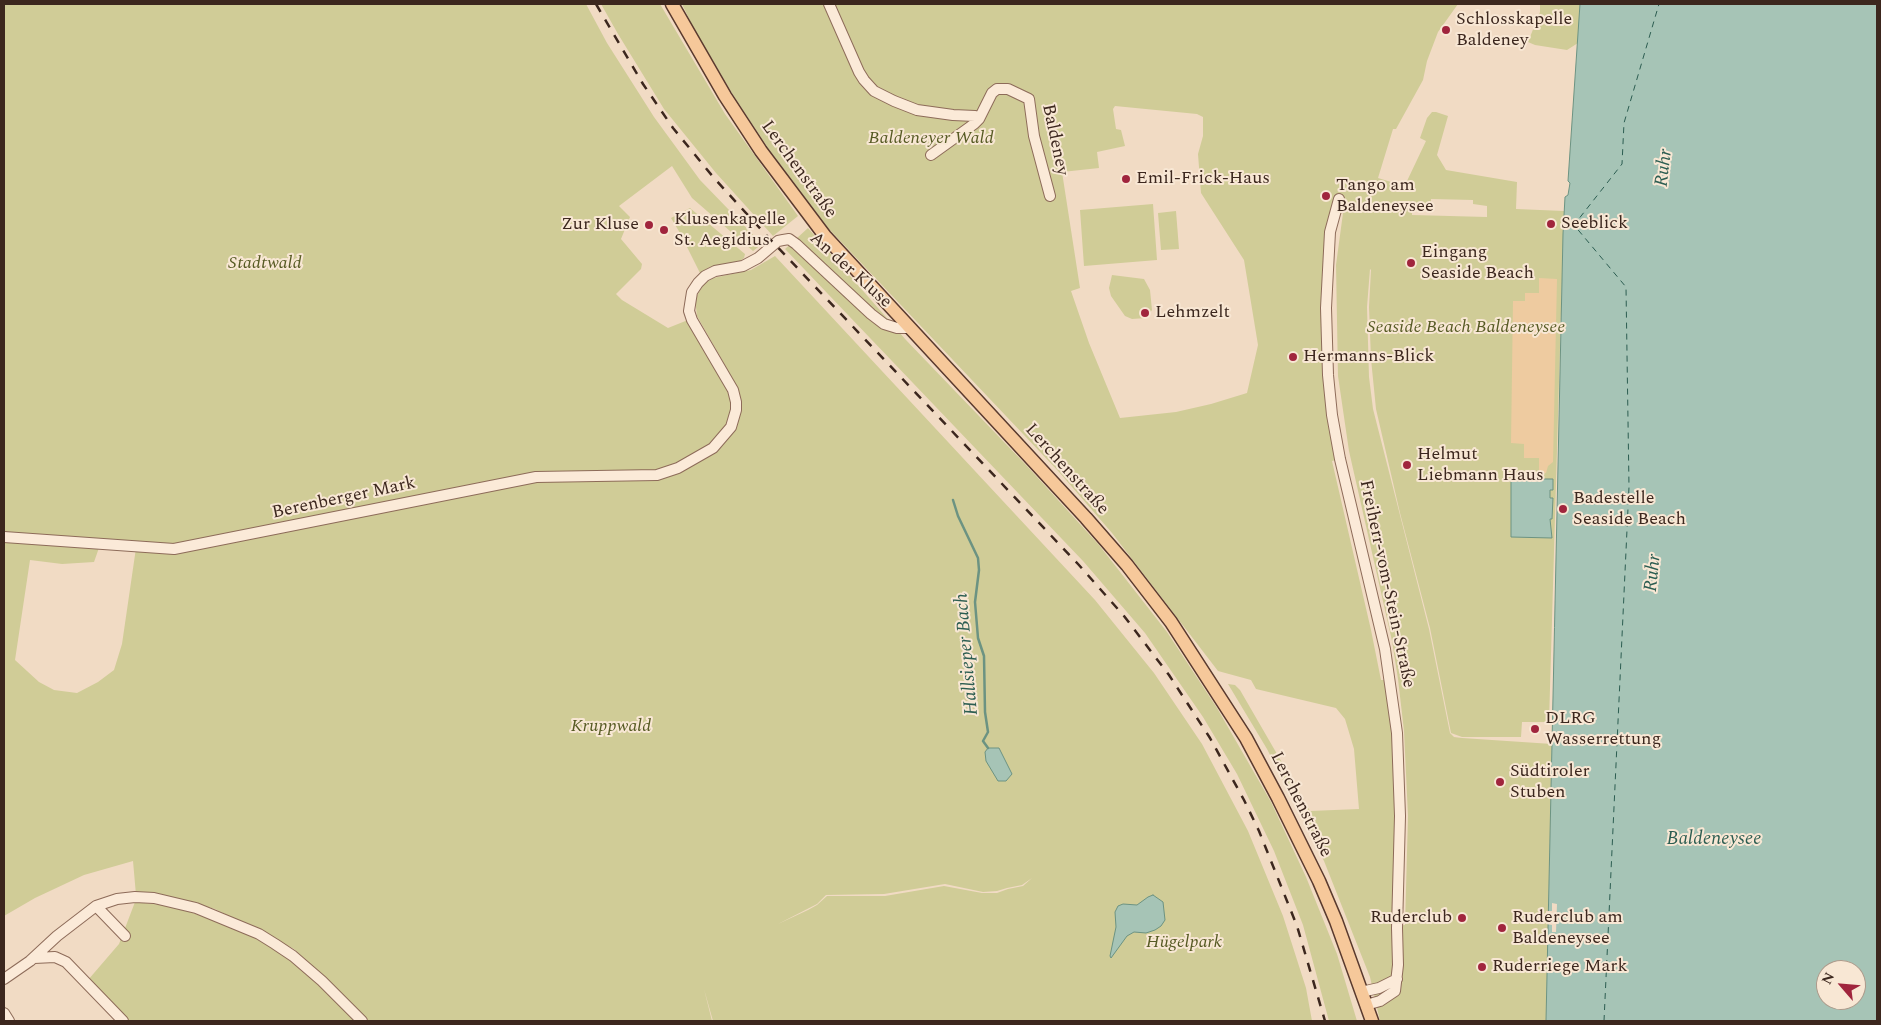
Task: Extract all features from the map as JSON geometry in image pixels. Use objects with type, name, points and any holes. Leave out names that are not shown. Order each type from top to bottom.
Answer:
[{"type":"main road","name":"Lerchenstraße","points":[[672,4],[725,96],[762,151],[825,236],[1086,518],[1127,565],[1171,622],[1241,730],[1278,798],[1319,881],[1336,921],[1366,1005]]},
{"type":"main road","points":[[1366,1005],[1372,1021]]},
{"type":"street","points":[[829,4],[859,72],[869,86],[894,101],[917,110],[975,116],[979,119]]},
{"type":"street","name":"Baldeney","points":[[931,155],[979,119],[989,98],[997,89],[1008,89],[1029,99],[1034,136],[1050,196]]},
{"type":"street","name":"Freiherr-vom-Stein-Straße","points":[[1338,199],[1330,232],[1327,269],[1328,375],[1332,415],[1340,459],[1385,649],[1397,733],[1400,816],[1397,979]]},
{"type":"street","name":"An der Kluse","points":[[688,463],[713,448],[725,435],[735,418],[736,410],[733,390],[692,320],[689,311],[692,292],[705,276],[715,271],[743,266],[758,258],[778,241],[788,239],[796,244],[884,324],[897,328],[909,328]]},
{"type":"street","name":"Berenberger Mark","points":[[4,537],[174,550],[536,477],[657,475],[688,463]]},
{"type":"street","points":[[4,979],[34,958],[56,936],[96,906],[117,899],[135,897],[154,898],[196,908],[251,931],[293,956],[322,981],[362,1021]]},
{"type":"street","points":[[96,906],[126,936]]},
{"type":"street","points":[[34,958],[55,958],[66,962],[124,1021]]},
{"type":"street","points":[[1361,992],[1379,988],[1397,979]]},
{"type":"street","points":[[1366,1005],[1380,1000],[1395,991],[1397,979]]},
{"type":"street","points":[[4,1013],[9,1021]]},
{"type":"green space","points":[[4,4],[586,4],[607,43],[654,117],[700,180],[762,244],[753,251],[692,198],[672,166],[619,206],[630,217],[621,239],[642,264],[641,269],[616,294],[622,300],[668,328],[688,320],[731,392],[734,407],[724,431],[712,444],[697,455],[657,472],[536,479],[660,476],[715,449],[739,404],[738,388],[697,316],[695,299],[704,284],[713,278],[751,270],[775,256],[1095,600],[1154,673],[1202,744],[1248,831],[1283,916],[1306,988],[1312,1021],[713,1021],[704,989],[712,1021],[369,1021],[294,949],[215,909],[175,898],[136,895],[133,861],[84,875],[35,898],[4,916],[4,537],[100,545],[94,562],[62,564],[30,560],[15,660],[39,682],[54,690],[77,693],[98,682],[114,670],[122,644],[136,548],[186,545],[4,536]],"holes":[[[1032,878],[1023,886],[997,893],[982,893],[944,886],[885,896],[827,896],[817,905],[778,924],[817,904],[826,895],[884,894],[945,884],[983,892],[997,891],[1022,885]]]},
{"type":"green space","points":[[601,4],[660,4],[725,114],[798,216],[773,236],[716,173],[664,109]]},
{"type":"green space","name":"Baldeneyer Wald","points":[[682,4],[1458,4],[1438,32],[1427,61],[1423,80],[1396,129],[1393,129],[1378,178],[1401,185],[1407,181],[1426,141],[1420,138],[1427,118],[1432,112],[1436,112],[1448,116],[1437,155],[1446,170],[1517,182],[1516,209],[1564,211],[1549,722],[1522,722],[1521,737],[1462,737],[1451,733],[1430,628],[1400,513],[1376,409],[1371,359],[1370,269],[1367,307],[1369,377],[1373,409],[1429,629],[1450,733],[1454,737],[1462,738],[1552,744],[1546,1021],[1380,1021],[1370,977],[1324,861],[1267,749],[1228,684],[1235,685],[1240,690],[1310,811],[1359,809],[1354,749],[1345,719],[1336,708],[1256,689],[1251,680],[1218,671],[1112,533],[1059,472],[828,228],[768,148],[735,98],[693,27]],"holes":[[[1115,106],[1197,114],[1203,117],[1203,136],[1198,154],[1201,193],[1244,260],[1258,345],[1247,393],[1176,412],[1120,418],[1089,343],[1071,291],[1080,288],[1062,172],[1099,168],[1097,152],[1125,146],[1121,130],[1116,129],[1113,109]],[[1431,199],[1473,200],[1473,204],[1487,206],[1487,217],[1412,215],[1412,209],[1431,209]],[[1343,213],[1336,265],[1338,376],[1349,451],[1392,641],[1404,731],[1408,816],[1405,925],[1394,926],[1396,816],[1392,730],[1386,680],[1381,680],[1332,461],[1344,458],[1332,374],[1330,269],[1337,214]]]},
{"type":"green space","points":[[1540,4],[1580,4],[1578,43],[1567,50],[1535,45],[1528,42],[1540,12]]},
{"type":"green space","points":[[1153,204],[1157,260],[1084,266],[1080,210]]},
{"type":"green space","points":[[690,208],[745,254],[744,258],[739,262],[710,267],[700,273],[671,218]]},
{"type":"green space","points":[[1176,211],[1179,249],[1161,250],[1158,213]]},
{"type":"green space","points":[[808,228],[906,340],[1027,466],[1099,545],[1167,632],[1217,708],[1271,802],[1306,877],[1337,954],[1357,1021],[1329,1021],[1303,925],[1274,851],[1237,774],[1203,717],[1145,633],[1083,561],[785,249]]},
{"type":"green space","points":[[1112,275],[1144,279],[1150,290],[1152,310],[1146,318],[1132,319],[1125,316],[1111,296],[1109,288]]},
{"type":"green space","points":[[135,902],[172,906],[228,925],[263,941],[298,966],[356,1021],[129,1021],[88,980],[119,944]]},
{"type":"sand","points":[[1539,278],[1557,279],[1553,462],[1548,466],[1546,473],[1539,474],[1539,458],[1524,458],[1524,444],[1511,443],[1513,301],[1525,301],[1525,293],[1539,293]]},
{"type":"water","name":"Baldeneysee","points":[[1580,4],[1877,4],[1877,1021],[1546,1021],[1563,234],[1565,197],[1568,195],[1570,183],[1568,181]]},
{"type":"water","points":[[1511,479],[1553,479],[1553,490],[1550,490],[1550,498],[1553,498],[1552,519],[1550,519],[1552,538],[1511,537]]},
{"type":"water","points":[[988,748],[999,748],[1012,774],[1006,781],[998,781],[986,761],[985,752]]},
{"type":"water","points":[[1153,895],[1163,902],[1165,920],[1161,926],[1146,933],[1134,932],[1127,936],[1111,958],[1116,927],[1115,912],[1118,906],[1123,904],[1137,905]]},
{"type":"pier","points":[[1552,903],[1557,904],[1556,932],[1552,932],[1552,925],[1546,924],[1547,921],[1551,921],[1552,916],[1546,915],[1546,911],[1552,911]]},
{"type":"waterway","name":"Hallsieper Bach","points":[[953,500],[958,516],[978,558],[979,570],[975,602],[978,638],[984,656],[985,712],[988,732],[983,741],[988,748]]},
{"type":"ferry route","points":[[1604,1021],[1629,487],[1626,287],[1574,225],[1622,164],[1624,123],[1659,4]]},
{"type":"railway","points":[[596,4],[643,84],[673,128],[714,178],[1078,564],[1124,616],[1169,675],[1210,738],[1259,831],[1297,926],[1325,1021]]},
{"type":"place","name":"Schlosskapelle Baldeney","points":[[1446,30]]},
{"type":"place","name":"Emil-Frick-Haus","points":[[1126,179]]},
{"type":"place","name":"Tango am Baldeneysee","points":[[1326,196]]},
{"type":"place","name":"Seeblick","points":[[1551,224]]},
{"type":"place","name":"Zur Kluse","points":[[649,225]]},
{"type":"place","name":"Klusenkapelle St. Aegidius","points":[[664,230]]},
{"type":"place","name":"Eingang Seaside Beach","points":[[1411,263]]},
{"type":"place","name":"Lehmzelt","points":[[1145,313]]},
{"type":"place","name":"Hermanns-Blick","points":[[1293,357]]},
{"type":"place","name":"Helmut Liebmann Haus","points":[[1407,465]]},
{"type":"place","name":"Badestelle Seaside Beach","points":[[1563,509]]},
{"type":"place","name":"DLRG Wasserrettung","points":[[1535,729]]},
{"type":"place","name":"Südtiroler Stuben","points":[[1500,782]]},
{"type":"place","name":"Ruderclub","points":[[1462,918]]},
{"type":"place","name":"Ruderclub am Baldeneysee","points":[[1502,928]]},
{"type":"place","name":"Ruderriege Mark","points":[[1482,967]]},
{"type":"water label","name":"Ruhr","points":[[1665,168]]},
{"type":"water label","name":"Ruhr","points":[[1654,573]]},
{"type":"park label","name":"Stadtwald","points":[[265,264]]},
{"type":"park label","name":"Seaside Beach Baldeneysee","points":[[1466,328]]},
{"type":"park label","name":"Kruppwald","points":[[611,727]]},
{"type":"park label","name":"Hügelpark","points":[[1184,943]]}]
